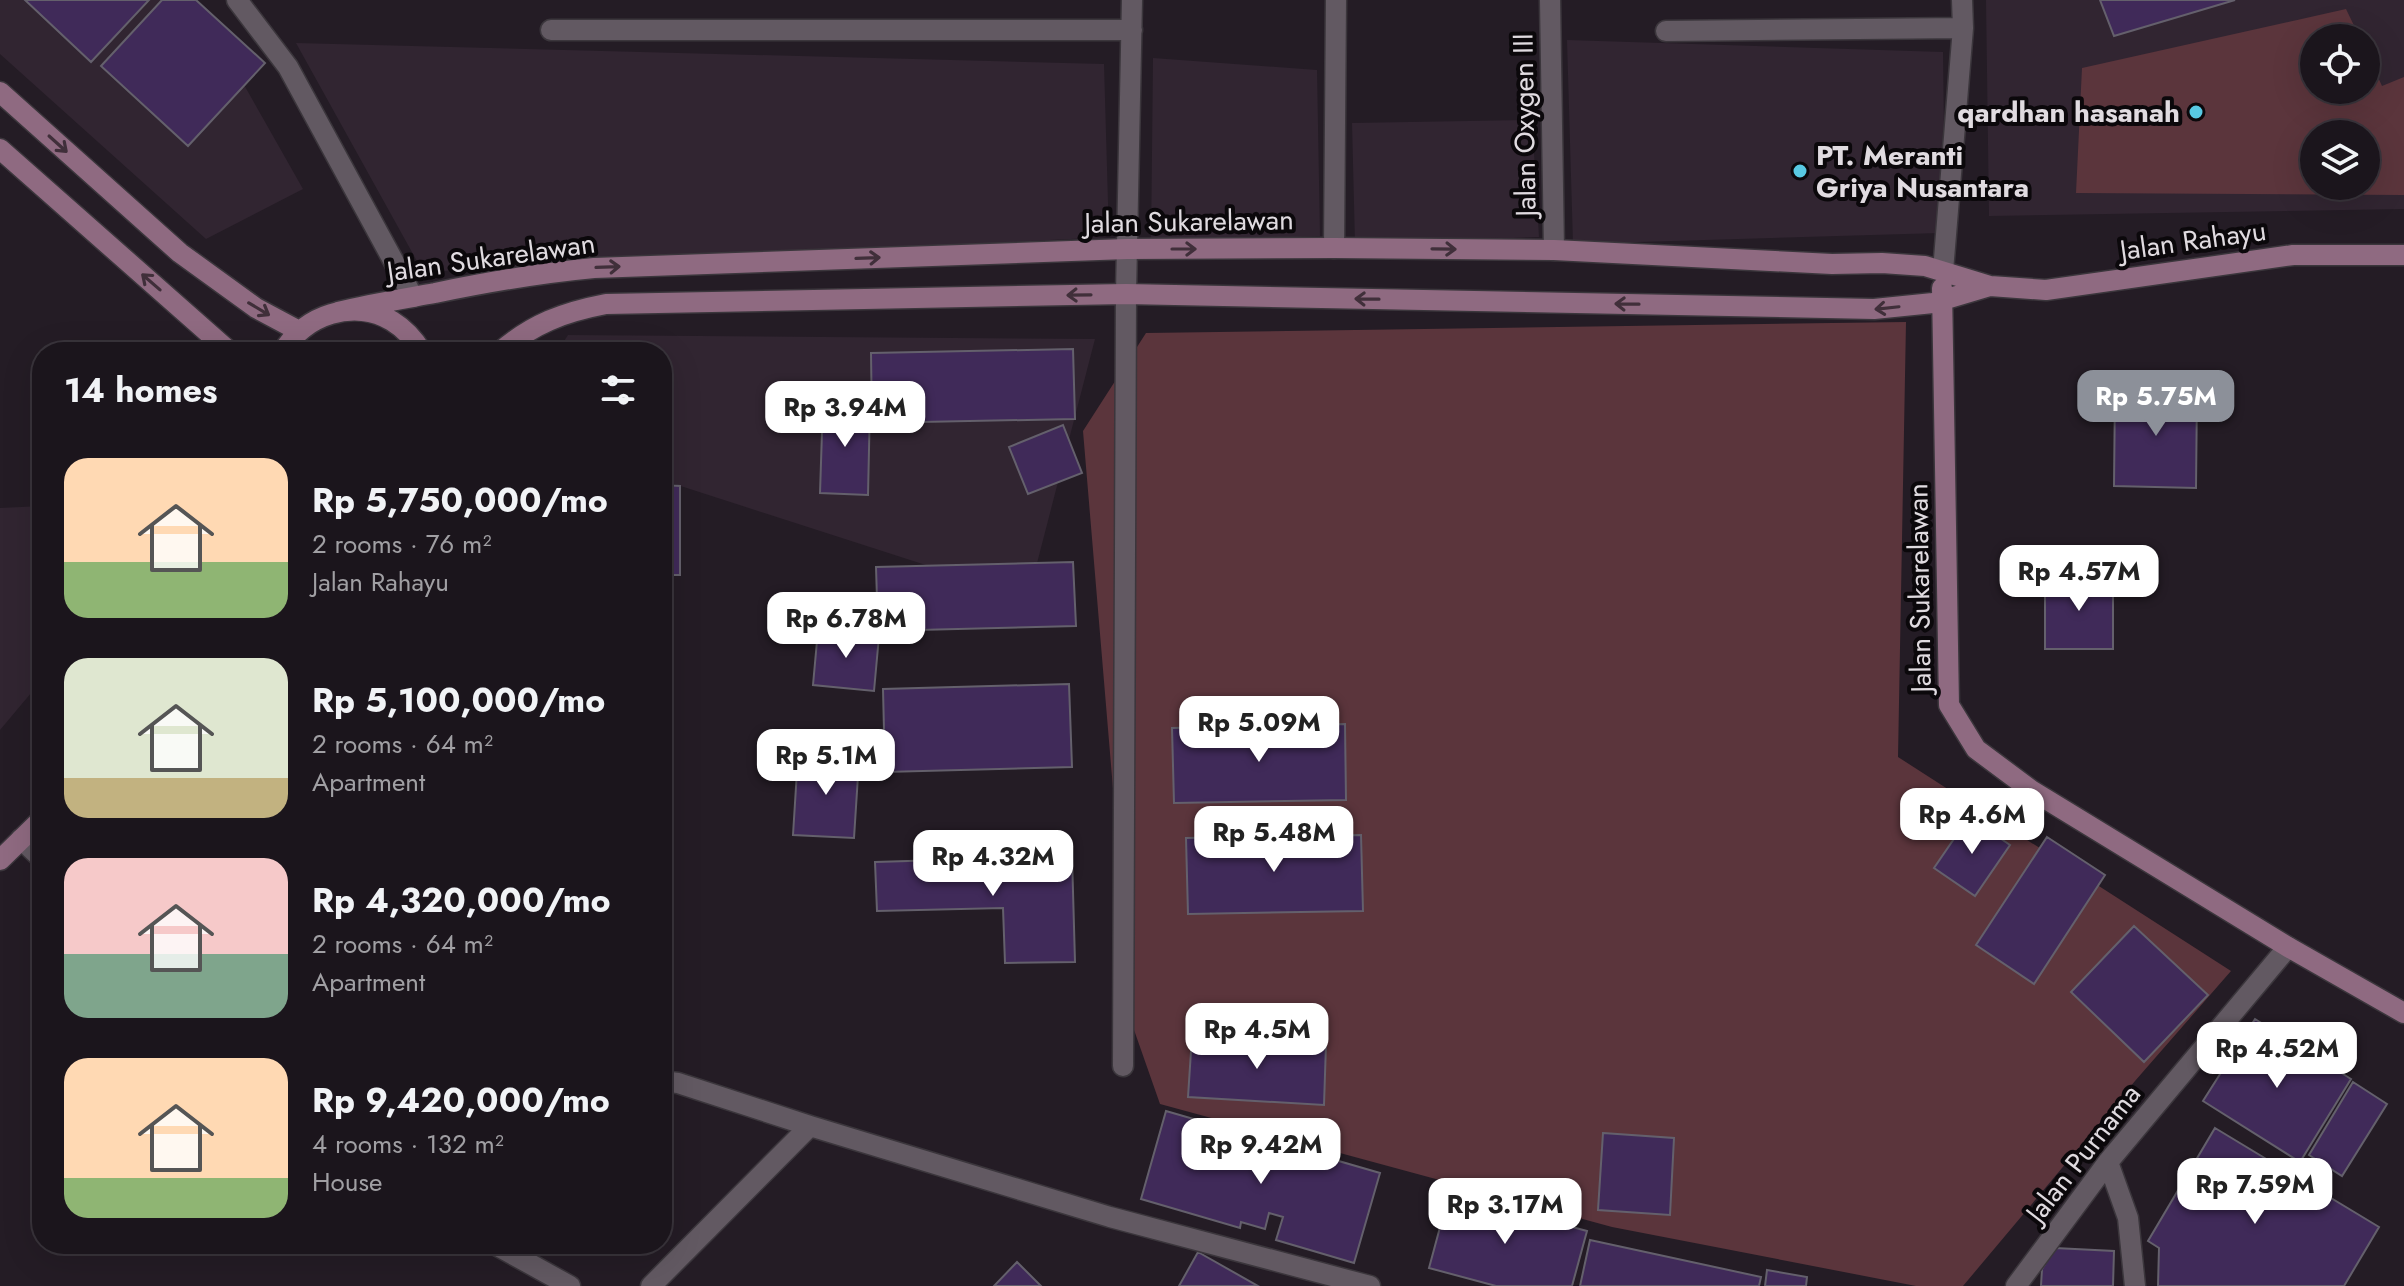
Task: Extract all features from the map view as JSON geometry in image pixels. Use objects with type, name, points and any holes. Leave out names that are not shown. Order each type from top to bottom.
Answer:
[{"type":"main road","points":[[0,92],[180,253],[256,308],[299,331],[291,342]]},
{"type":"main road","points":[[0,149],[219,342]]},
{"type":"main road","name":"Jalan Sukarelawan","points":[[299,331],[317,319],[382,301],[533,274],[594,268],[1127,249],[1554,250],[1816,263],[1882,263],[1925,266],[1990,286]]},
{"type":"main road","name":"Jalan Rahayu","points":[[1990,286],[2046,290],[2293,255],[2404,255]]},
{"type":"main road","name":"Jalan Sukarelawan","points":[[1943,271],[1941,300],[1949,705],[1976,749],[2031,790],[2288,947],[2404,1013]]},
{"type":"main road","points":[[514,342],[541,323],[573,310],[606,304],[1126,294],[1874,309],[1933,303],[1990,286]]},
{"type":"main road","points":[[338,312],[365,311],[390,319],[416,342]]},
{"type":"main road","points":[[0,860],[32,829]]},
{"type":"street","points":[[237,0],[288,67],[413,297]]},
{"type":"street","points":[[1123,1066],[1126,294],[1132,0]]},
{"type":"street","points":[[1334,248],[1336,0]]},
{"type":"street","name":"Jalan Oxygen III","points":[[1550,0],[1554,250]]},
{"type":"street","points":[[1943,271],[1963,28],[1962,0]]},
{"type":"street","points":[[1666,31],[1963,28]]},
{"type":"street","points":[[551,30],[1132,30]]},
{"type":"street","points":[[21,839],[32,849]]},
{"type":"street","name":"Jalan Purnama","points":[[2016,1286],[2108,1162],[2288,947]]},
{"type":"street","points":[[672,1082],[1110,1217],[1370,1286]]},
{"type":"street","points":[[651,1286],[810,1126]]},
{"type":"street","points":[[2108,1162],[2128,1218],[2135,1286]]},
{"type":"street","points":[[531,1254],[570,1286]]},
{"type":"shaded area","points":[[0,0],[196,0],[303,189],[206,239],[0,54]]},
{"type":"shaded area","name":"qardhan hasanah","points":[[1986,0],[2404,0],[2404,209],[1989,216]]},
{"type":"shaded area","points":[[2346,9],[2353,24],[2300,24],[2300,104],[2380,104],[2380,82],[2382,86],[2404,77],[2404,195],[2380,195],[2380,120],[2300,120],[2300,194],[2076,193],[2082,68]]},
{"type":"shaded area","points":[[1567,40],[1943,52],[1940,233],[1573,244]]},
{"type":"shaded area","points":[[296,43],[1104,64],[1109,237],[423,272]]},
{"type":"shaded area","points":[[1153,58],[1317,70],[1320,236],[1151,244]]},
{"type":"shaded area","points":[[1532,120],[1539,237],[1355,244],[1352,123]]},
{"type":"shaded area","points":[[1906,322],[1898,757],[2231,971],[1963,1286],[1916,1286],[1612,1227],[1160,1104],[1133,1027],[1083,431],[1146,333]]},
{"type":"shaded area","points":[[568,335],[1095,339],[1028,598],[672,483],[672,342],[563,342]]},
{"type":"shaded area","points":[[32,506],[32,692],[0,730],[0,508]]},
{"type":"building","points":[[25,0],[149,0],[91,62]]},
{"type":"building","points":[[162,0],[196,0],[265,63],[188,146],[101,66]]},
{"type":"building","points":[[2100,0],[2235,0],[2114,36]]},
{"type":"building","points":[[1073,349],[1075,419],[872,423],[871,353]]},
{"type":"building","points":[[2115,389],[2197,391],[2196,488],[2114,486]]},
{"type":"building","points":[[823,402],[870,404],[868,495],[820,493]]},
{"type":"building","points":[[1063,425],[1082,473],[1028,494],[1009,447]]},
{"type":"building","points":[[672,486],[680,486],[680,575],[672,575]]},
{"type":"building","points":[[1073,562],[1076,626],[878,631],[876,567]]},
{"type":"building","points":[[2045,577],[2113,578],[2113,649],[2045,649]]},
{"type":"building","points":[[818,630],[879,636],[874,691],[813,685]]},
{"type":"building","points":[[1069,684],[1072,767],[885,772],[883,689]]},
{"type":"building","points":[[1345,724],[1346,800],[1174,803],[1172,728]]},
{"type":"building","points":[[798,755],[859,760],[854,838],[793,835]]},
{"type":"building","points":[[1969,817],[2010,845],[1975,896],[1934,868]]},
{"type":"building","points":[[1361,835],[1363,911],[1188,914],[1186,838]]},
{"type":"building","points":[[2047,837],[2105,875],[2034,984],[1976,945]]},
{"type":"building","points":[[1072,856],[1075,962],[1005,963],[1003,908],[877,911],[875,862]]},
{"type":"building","points":[[2134,926],[2208,995],[2144,1062],[2071,992]]},
{"type":"building","points":[[2255,1019],[2351,1079],[2300,1162],[2203,1101]]},
{"type":"building","points":[[1192,1036],[1326,1044],[1324,1105],[1188,1097]]},
{"type":"building","points":[[2353,1082],[2387,1104],[2342,1176],[2309,1155]]},
{"type":"building","points":[[1166,1111],[1380,1173],[1354,1263],[1276,1240],[1283,1217],[1269,1213],[1265,1229],[1241,1222],[1240,1228],[1141,1199]]},
{"type":"building","points":[[2215,1128],[2379,1227],[2344,1286],[2158,1286],[2159,1248],[2148,1241]]},
{"type":"building","points":[[1603,1133],[1674,1138],[1670,1215],[1598,1210]]},
{"type":"building","points":[[1449,1194],[1587,1231],[1572,1286],[1496,1286],[1429,1268]]},
{"type":"building","points":[[1590,1240],[1761,1277],[1759,1286],[1580,1286]]},
{"type":"building","points":[[2055,1248],[2114,1251],[2113,1286],[2041,1286],[2042,1269]]},
{"type":"building","points":[[1198,1252],[1258,1286],[1179,1286]]},
{"type":"building","points":[[1017,1262],[1041,1286],[994,1286]]},
{"type":"building","points":[[1767,1270],[1807,1277],[1806,1286],[1765,1286]]},
{"type":"place","name":"qardhan hasanah","points":[[2196,112]]},
{"type":"place","name":"PT. Meranti Griya Nusantara","points":[[1800,171]]}]
